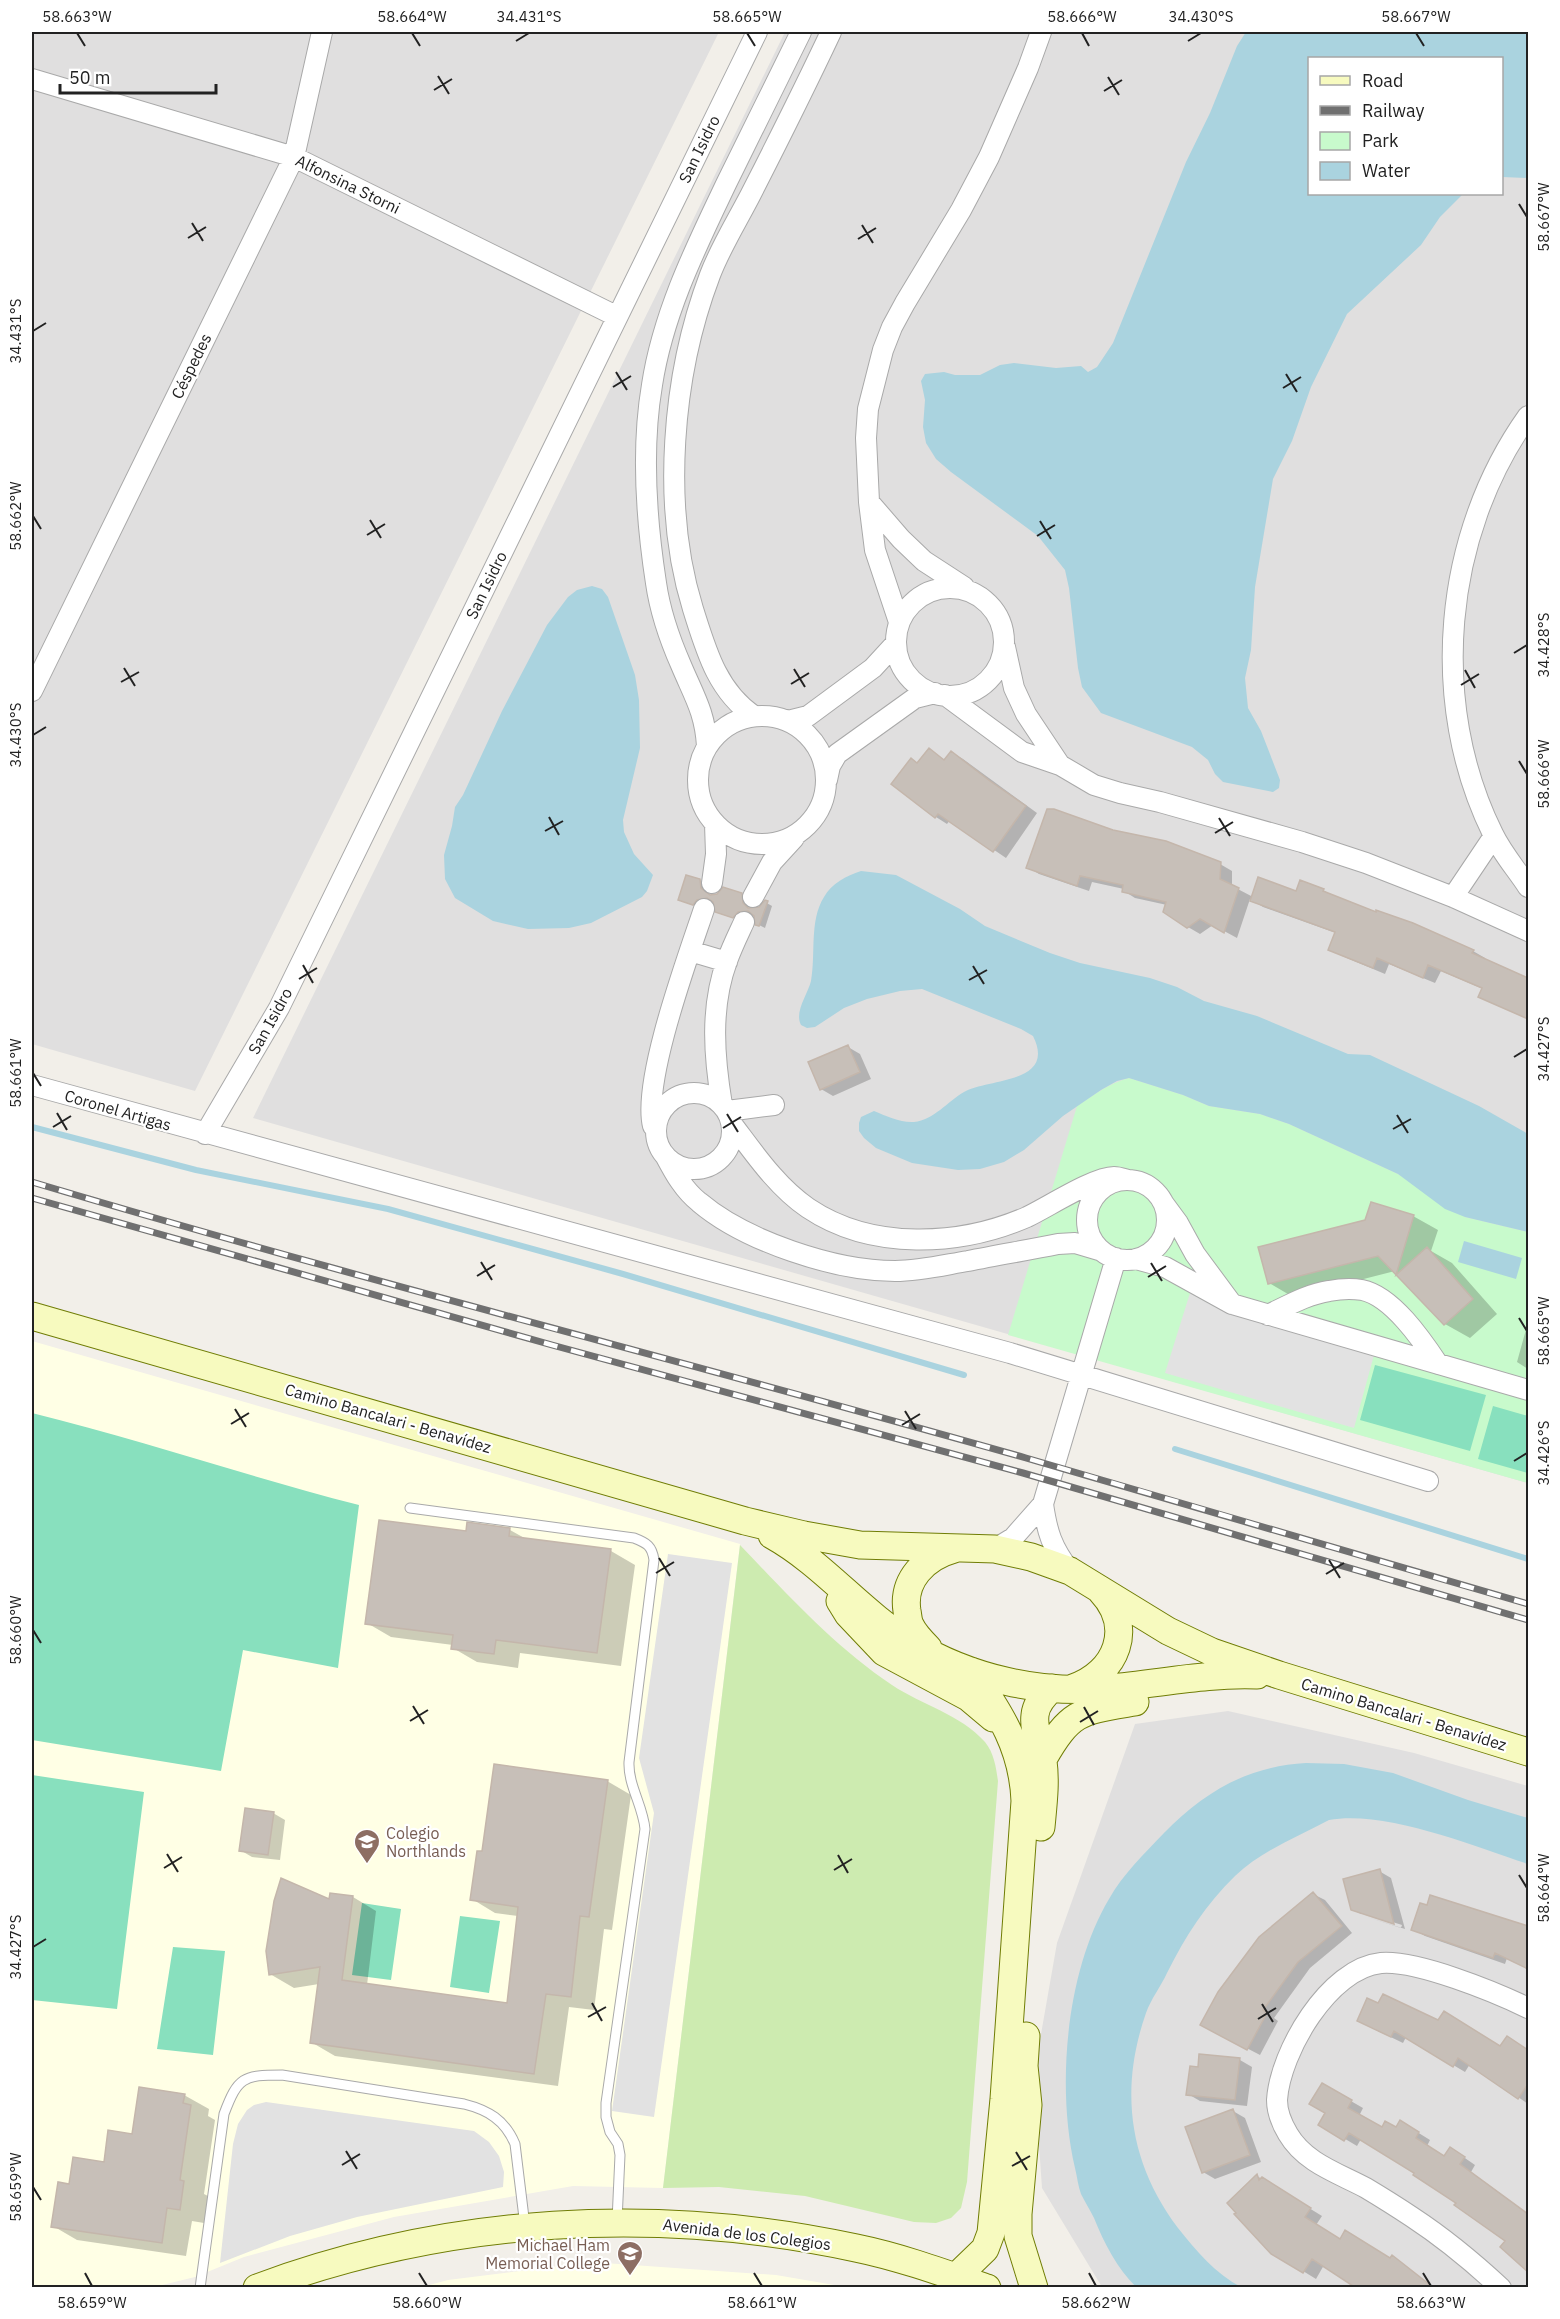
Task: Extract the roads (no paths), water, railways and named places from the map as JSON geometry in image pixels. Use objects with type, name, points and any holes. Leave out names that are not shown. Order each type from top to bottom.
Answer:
[{"type":"main road","name":"Camino Bancalari - Benavídez","points":[[32,1316],[745,1521],[860,1545],[995,1549],[1031,1557],[1070,1571],[1187,1642],[1279,1675],[1528,1752]]},
{"type":"main road","name":"Camino Bancalari - Benavídez","points":[[745,1521],[791,1546],[894,1632],[970,1671],[1030,1686],[1061,1689],[1106,1689],[1209,1676],[1279,1675]]},
{"type":"main road","points":[[934,1654],[919,1639],[909,1624],[906,1603],[910,1583],[921,1566],[938,1554],[958,1548]]},
{"type":"main road","points":[[824,1574],[848,1614],[884,1652],[968,1697],[1006,1729]]},
{"type":"main road","points":[[1034,2288],[1021,2252],[1018,2214],[1028,2105],[1024,2066],[1044,1796],[1043,1759],[1035,1728],[1035,1714],[1040,1702],[1061,1689],[1089,1683],[1104,1671],[1114,1655],[1119,1636],[1117,1618],[1109,1600],[1096,1586]]},
{"type":"main road","points":[[956,2277],[985,2249],[989,2239],[1003,2111],[1025,1801],[1023,1771],[1017,1749],[990,1698],[970,1671]]},
{"type":"main road","points":[[1043,1759],[1058,1733],[1078,1715],[1093,1709],[1146,1700],[1209,1676]]},
{"type":"main road","name":"Avenida de los Colegios","points":[[257,2288],[298,2272],[370,2252],[525,2226],[617,2223],[689,2224],[858,2248],[987,2288]]},
{"type":"street","name":"Céspedes","points":[[32,691],[294,157],[322,32]]},
{"type":"street","name":"San Isidro","points":[[205,1134],[279,1008],[757,32]]},
{"type":"street","points":[[707,746],[704,719],[680,664],[656,585],[646,485],[647,422],[652,383],[668,317],[689,264],[801,32]]},
{"type":"street","points":[[754,716],[730,696],[704,642],[689,594],[681,558],[678,528],[675,459],[679,413],[686,359],[695,319],[711,273],[831,32]]},
{"type":"street","points":[[899,622],[875,550],[869,502],[866,438],[868,409],[883,350],[892,327],[961,210],[989,157],[1041,32]]},
{"type":"street","name":"Alfonsina Storni","points":[[32,79],[294,157],[616,316]]},
{"type":"street","points":[[689,264],[711,273]]},
{"type":"street","points":[[1528,416],[1509,445],[1489,484],[1475,523],[1460,579],[1453,624],[1453,669],[1457,715],[1465,757],[1476,795],[1494,836],[1528,887]]},
{"type":"street","points":[[869,502],[901,539],[924,561],[989,604],[995,612],[1003,631],[1014,688],[1026,714],[1060,765]]},
{"type":"street","points":[[971,592],[953,588],[925,594],[909,606],[899,622],[896,643],[900,662],[910,679],[926,690],[940,694],[1022,752],[1060,765],[1094,784],[1111,790],[1302,842],[1453,897],[1528,931]]},
{"type":"street","points":[[753,897],[772,862],[816,815],[830,766],[837,754],[915,698],[964,693],[982,685],[996,670],[1004,642]]},
{"type":"street","points":[[788,721],[808,716],[873,668],[896,643]]},
{"type":"street","points":[[799,834],[777,842],[755,843],[733,837],[715,824],[699,792],[699,769],[707,746],[723,729],[743,718],[766,716],[788,721],[799,727],[816,745],[825,767],[827,780]]},
{"type":"street","points":[[712,883],[716,854],[715,824]]},
{"type":"street","points":[[1453,897],[1494,836]]},
{"type":"street","points":[[704,909],[657,1066],[652,1122],[657,1140],[679,1180],[697,1200],[718,1216],[760,1238],[831,1262],[860,1268],[895,1271],[932,1268],[1058,1244],[1075,1244],[1109,1255],[1136,1258],[1165,1267],[1232,1304],[1528,1390]]},
{"type":"street","points":[[666,1157],[678,1166],[691,1170],[712,1165],[723,1156],[730,1144],[727,1113],[715,1051],[715,1023],[718,995],[727,962],[744,922]]},
{"type":"street","points":[[690,951],[727,962]]},
{"type":"street","name":"Coronel Artigas","points":[[32,1085],[1011,1353],[1428,1481]]},
{"type":"street","points":[[657,1140],[658,1118],[666,1106],[677,1097],[698,1093],[711,1097],[727,1113],[770,1172],[809,1209],[864,1233],[900,1239],[933,1240],[986,1232],[1027,1217],[1100,1180],[1114,1177],[1143,1183],[1160,1198],[1178,1223],[1195,1254],[1232,1304]]},
{"type":"street","points":[[727,1113],[774,1106]]},
{"type":"street","points":[[1109,1255],[1093,1241],[1088,1228],[1089,1206],[1101,1189],[1114,1182],[1128,1180]]},
{"type":"street","points":[[1136,1258],[1149,1252],[1163,1235],[1166,1220],[1160,1198]]},
{"type":"street","points":[[995,1549],[1013,1538],[1043,1504],[1082,1376],[1109,1255]]},
{"type":"street","points":[[1268,1315],[1326,1291],[1364,1290],[1380,1299],[1401,1317],[1422,1340],[1437,1364]]},
{"type":"street","points":[[1043,1504],[1047,1532],[1053,1547],[1070,1571]]},
{"type":"street","points":[[1501,2288],[1454,2246],[1412,2217],[1366,2188],[1312,2160],[1289,2136],[1280,2118],[1277,2102],[1286,2057],[1301,2030],[1335,1986],[1348,1975],[1364,1967],[1382,1963],[1405,1965],[1451,1977],[1528,2008]]},
{"type":"lane","points":[[410,1508],[634,1538],[647,1543],[652,1549],[654,1560],[629,1762],[629,1773],[645,1829],[606,2103],[606,2117],[610,2132],[618,2144],[620,2155],[617,2223]]},
{"type":"lane","points":[[200,2288],[224,2114],[238,2084],[257,2075],[282,2075],[483,2109],[510,2131],[515,2144],[525,2226]]},
{"type":"water","points":[[1246,32],[1528,32],[1528,178],[1503,177],[1503,57],[1308,57],[1308,195],[1462,195],[1440,217],[1421,245],[1347,314],[1311,387],[1292,441],[1273,479],[1255,587],[1251,650],[1245,678],[1248,708],[1261,731],[1280,780],[1279,788],[1273,792],[1223,782],[1215,774],[1208,760],[1192,747],[1101,713],[1082,687],[1065,570],[1038,536],[936,459],[926,443],[923,427],[925,400],[921,381],[925,374],[944,372],[955,375],[980,375],[1000,365],[1014,363],[1056,368],[1081,366],[1088,372],[1097,367],[1113,343],[1186,162],[1210,113],[1237,46]]},
{"type":"water","points":[[592,586],[602,589],[608,597],[635,675],[639,700],[640,748],[623,820],[624,832],[634,854],[653,875],[642,897],[591,923],[569,928],[528,929],[493,921],[455,898],[445,879],[444,855],[455,807],[547,625],[568,597],[577,590]]},
{"type":"water","points":[[861,871],[896,875],[960,909],[985,926],[1050,953],[1080,963],[1150,978],[1177,987],[1204,1001],[1257,1016],[1348,1054],[1370,1055],[1479,1106],[1528,1134],[1528,1232],[1465,1217],[1445,1209],[1398,1174],[1289,1124],[1260,1114],[1209,1106],[1129,1078],[1117,1081],[1101,1090],[1063,1116],[1024,1150],[1004,1162],[980,1169],[958,1170],[912,1163],[876,1148],[859,1131],[861,1117],[874,1111],[894,1119],[921,1121],[964,1092],[1016,1077],[1028,1071],[1036,1063],[1038,1052],[1033,1036],[1021,1029],[922,989],[900,991],[867,999],[844,1008],[815,1027],[807,1028],[801,1025],[799,1014],[811,981],[816,916],[819,906],[835,884]]},
{"type":"water","points":[[1464,1241],[1522,1258],[1516,1279],[1458,1262]]},
{"type":"water","points":[[1306,1763],[1344,1764],[1393,1773],[1468,1800],[1528,1818],[1528,1864],[1403,1825],[1352,1818],[1329,1820],[1280,1845],[1245,1867],[1224,1887],[1189,1934],[1148,2008],[1138,2042],[1131,2098],[1139,2152],[1161,2203],[1199,2253],[1223,2276],[1241,2287],[1136,2287],[1112,2255],[1081,2194],[1069,2136],[1066,2066],[1074,1994],[1083,1960],[1094,1928],[1121,1881],[1134,1864],[1179,1818],[1211,1794],[1246,1776],[1265,1769]]},
{"type":"waterway","points":[[32,1127],[196,1170],[388,1209],[623,1274],[964,1375]]},
{"type":"waterway","points":[[1175,1449],[1528,1559]]},
{"type":"railway","points":[[32,1182],[404,1288],[1026,1458],[1528,1604]]},
{"type":"railway","points":[[32,1198],[552,1345],[1023,1473],[1528,1620]]},
{"type":"place","name":"Colegio Northlands","points":[[367,1865]]},
{"type":"place","name":"Michael Ham Memorial College","points":[[630,2277]]}]
